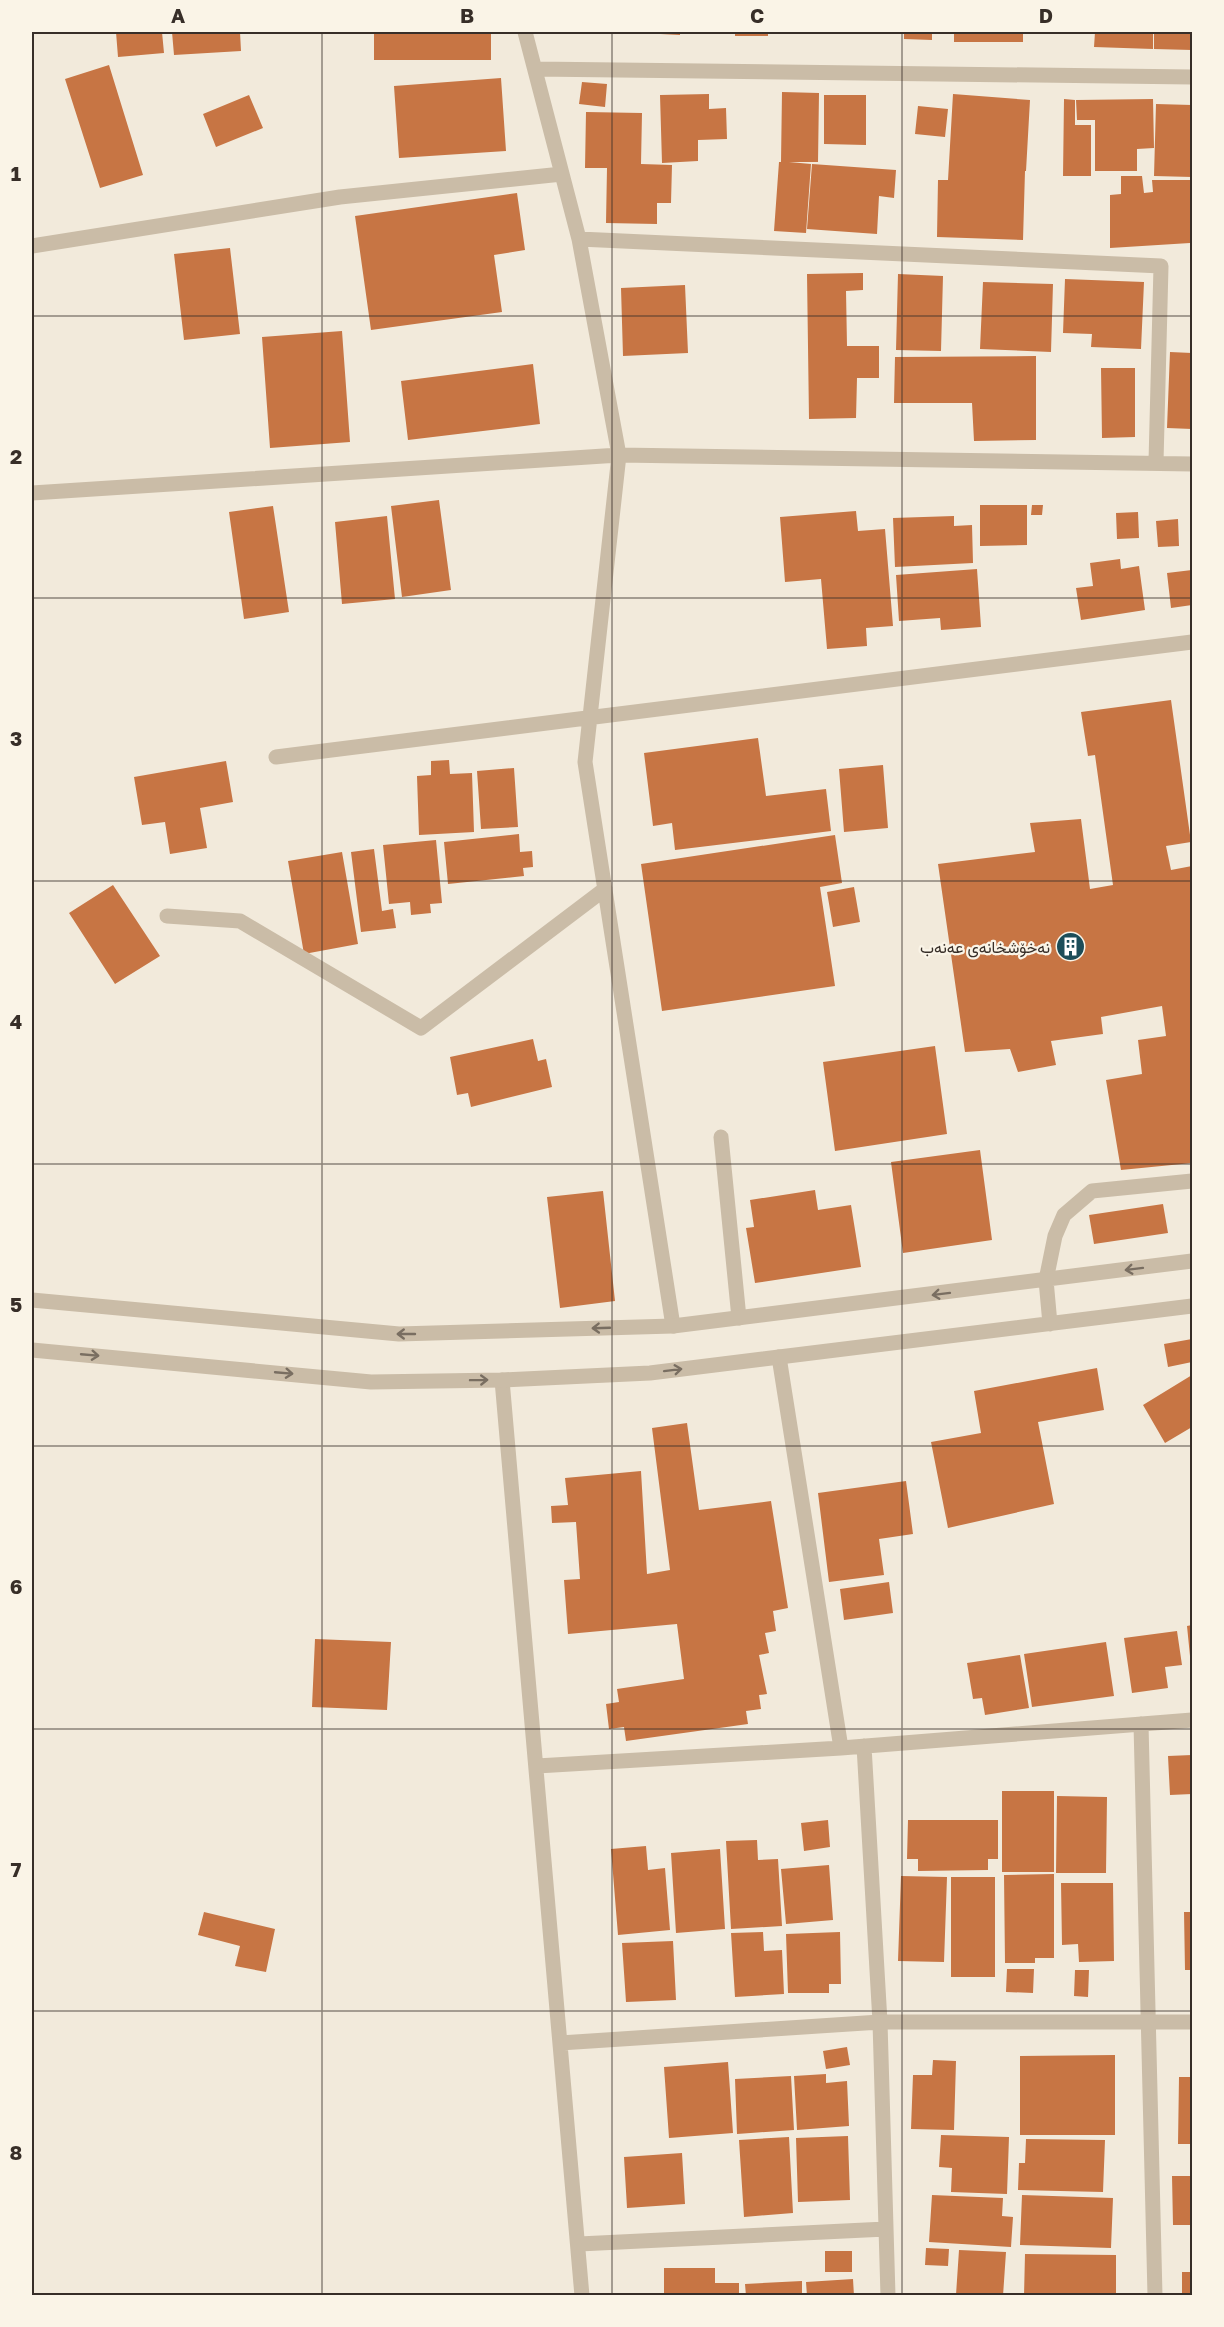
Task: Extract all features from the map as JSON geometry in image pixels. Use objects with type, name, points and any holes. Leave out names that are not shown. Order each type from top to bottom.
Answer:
[{"type":"street","points":[[525,32],[579,239],[619,455],[585,762],[673,1326]]},
{"type":"street","points":[[535,69],[1192,77]]},
{"type":"street","points":[[32,246],[340,197],[562,174]]},
{"type":"street","points":[[579,239],[1161,266],[1156,462]]},
{"type":"street","points":[[32,493],[619,455],[1192,464]]},
{"type":"street","points":[[276,758],[1192,642]]},
{"type":"street","points":[[167,916],[240,921],[421,1028],[605,889]]},
{"type":"street","points":[[721,1137],[739,1318]]},
{"type":"street","points":[[1050,1324],[1046,1280],[1055,1236],[1064,1215],[1092,1191],[1192,1181]]},
{"type":"street","points":[[32,1300],[399,1334],[673,1326],[1192,1262]]},
{"type":"street","points":[[32,1350],[371,1382],[502,1380],[650,1373],[1192,1306]]},
{"type":"street","points":[[779,1357],[842,1748]]},
{"type":"street","points":[[502,1380],[582,2295]]},
{"type":"street","points":[[537,1766],[842,1748],[1192,1719]]},
{"type":"street","points":[[1141,1724],[1155,2295]]},
{"type":"street","points":[[864,1746],[880,2022],[888,2295]]},
{"type":"street","points":[[560,2043],[880,2022],[1192,2022]]},
{"type":"street","points":[[579,2244],[886,2229]]},
{"type":"building","points":[[116,32],[162,32],[164,53],[118,57]]},
{"type":"building","points":[[172,32],[240,32],[241,51],[174,55]]},
{"type":"building","points":[[374,32],[491,32],[491,60],[374,60]]},
{"type":"building","points":[[680,32],[680,35],[641,33]]},
{"type":"building","points":[[735,32],[768,32],[768,36],[735,36]]},
{"type":"building","points":[[904,32],[932,32],[932,40],[904,39]]},
{"type":"building","points":[[954,32],[1023,32],[1023,42],[954,42]]},
{"type":"building","points":[[1095,32],[1153,32],[1153,49],[1094,47]]},
{"type":"building","points":[[1154,32],[1192,32],[1192,50],[1154,49]]},
{"type":"building","points":[[109,65],[143,175],[100,188],[65,79]]},
{"type":"building","points":[[501,78],[506,151],[399,158],[394,86]]},
{"type":"building","points":[[582,82],[607,84],[605,107],[579,104]]},
{"type":"building","points":[[782,92],[819,93],[818,162],[789,162],[811,164],[806,233],[774,231],[779,162],[781,162]]},
{"type":"building","points":[[709,94],[709,109],[726,108],[727,139],[698,140],[698,161],[662,163],[660,95]]},
{"type":"building","points":[[953,94],[1030,100],[1023,240],[937,237],[938,180],[948,180]]},
{"type":"building","points":[[249,95],[263,128],[216,147],[203,114]]},
{"type":"building","points":[[824,95],[866,95],[866,145],[824,144]]},
{"type":"building","points":[[1064,99],[1075,100],[1075,125],[1091,125],[1091,176],[1063,176]]},
{"type":"building","points":[[1153,99],[1154,148],[1137,149],[1137,171],[1095,171],[1095,120],[1077,120],[1076,100]]},
{"type":"building","points":[[1156,104],[1192,105],[1192,177],[1154,176]]},
{"type":"building","points":[[918,106],[948,109],[945,137],[915,134]]},
{"type":"building","points":[[586,112],[642,113],[641,164],[672,165],[671,203],[657,203],[657,224],[606,223],[607,168],[585,168]]},
{"type":"building","points":[[812,164],[896,170],[894,198],[879,196],[877,234],[807,229]]},
{"type":"building","points":[[1121,176],[1142,176],[1144,193],[1153,192],[1152,180],[1190,180],[1190,243],[1110,248],[1110,195],[1121,194]]},
{"type":"building","points":[[517,193],[525,250],[494,255],[502,312],[371,330],[355,216]]},
{"type":"building","points":[[230,248],[240,334],[184,340],[174,254]]},
{"type":"building","points":[[863,273],[863,290],[846,291],[847,346],[879,346],[879,378],[857,378],[856,418],[809,419],[807,274]]},
{"type":"building","points":[[898,274],[943,276],[941,351],[896,350]]},
{"type":"building","points":[[1065,279],[1144,282],[1141,349],[1091,347],[1092,334],[1063,333]]},
{"type":"building","points":[[983,282],[1053,284],[1051,352],[980,349]]},
{"type":"building","points":[[685,285],[688,353],[623,356],[621,288]]},
{"type":"building","points":[[342,331],[350,442],[270,448],[262,337]]},
{"type":"building","points":[[1170,352],[1192,353],[1192,429],[1167,428]]},
{"type":"building","points":[[1036,356],[1036,440],[974,441],[972,403],[894,403],[895,357]]},
{"type":"building","points":[[533,364],[540,424],[408,440],[401,381]]},
{"type":"building","points":[[1101,368],[1135,368],[1135,437],[1102,438]]},
{"type":"building","points":[[439,500],[451,590],[402,597],[391,506]]},
{"type":"building","points":[[980,505],[1027,505],[1027,545],[980,546]]},
{"type":"building","points":[[1032,505],[1043,505],[1042,515],[1031,515]]},
{"type":"building","points":[[273,506],[289,612],[244,619],[229,512]]},
{"type":"building","points":[[856,511],[858,531],[885,529],[893,626],[866,628],[867,646],[827,649],[821,579],[785,582],[780,517]]},
{"type":"building","points":[[1138,512],[1139,538],[1117,539],[1116,513]]},
{"type":"building","points":[[387,516],[395,599],[342,604],[335,522]]},
{"type":"building","points":[[954,516],[954,526],[972,525],[973,563],[895,567],[893,518]]},
{"type":"building","points":[[1178,519],[1179,546],[1158,547],[1156,521]]},
{"type":"building","points":[[1120,559],[1121,569],[1139,566],[1145,610],[1081,620],[1076,588],[1093,586],[1090,563]]},
{"type":"building","points":[[977,569],[981,627],[941,630],[940,618],[899,621],[896,575]]},
{"type":"building","points":[[1192,570],[1192,605],[1171,608],[1167,573]]},
{"type":"building","name":"نەخۆشخانەی عەنەب","points":[[1171,700],[1191,842],[1166,846],[1171,870],[1192,866],[1192,1012],[1190,1013],[1192,1024],[1192,1163],[1121,1170],[1106,1080],[1142,1074],[1138,1040],[1166,1036],[1162,1006],[1101,1017],[1103,1034],[1051,1041],[1056,1065],[1018,1072],[1010,1049],[965,1052],[938,864],[1035,852],[1030,823],[1081,819],[1090,889],[1113,885],[1095,755],[1088,756],[1081,712]]},
{"type":"building","points":[[758,738],[766,796],[826,789],[831,831],[675,850],[672,823],[653,826],[644,753]]},
{"type":"building","points":[[449,760],[450,774],[472,773],[474,832],[419,835],[417,776],[431,775],[431,761]]},
{"type":"building","points":[[226,761],[233,802],[200,808],[207,848],[170,854],[165,822],[142,825],[134,777]]},
{"type":"building","points":[[883,765],[888,828],[844,832],[839,769]]},
{"type":"building","points":[[514,768],[518,827],[481,829],[477,771]]},
{"type":"building","points":[[519,834],[520,852],[532,851],[533,867],[523,868],[524,876],[448,884],[444,842]]},
{"type":"building","points":[[835,835],[842,883],[820,887],[835,986],[662,1011],[641,864]]},
{"type":"building","points":[[436,840],[442,903],[430,904],[431,913],[411,915],[410,902],[389,904],[383,845]]},
{"type":"building","points":[[374,849],[382,911],[393,909],[396,928],[361,932],[351,852]]},
{"type":"building","points":[[342,852],[358,944],[304,954],[288,861]]},
{"type":"building","points":[[113,885],[160,956],[115,984],[69,913]]},
{"type":"building","points":[[854,887],[860,922],[833,927],[827,892]]},
{"type":"building","points":[[533,1039],[538,1061],[546,1059],[552,1087],[471,1107],[468,1093],[457,1095],[450,1057]]},
{"type":"building","points":[[935,1046],[947,1134],[835,1151],[823,1062]]},
{"type":"building","points":[[980,1150],[992,1240],[903,1253],[891,1162]]},
{"type":"building","points":[[815,1190],[818,1210],[851,1205],[861,1267],[755,1283],[746,1228],[754,1227],[750,1200]]},
{"type":"building","points":[[603,1191],[615,1301],[560,1308],[547,1197]]},
{"type":"building","points":[[1163,1204],[1168,1233],[1094,1244],[1089,1215]]},
{"type":"building","points":[[1192,1339],[1192,1362],[1168,1367],[1164,1344]]},
{"type":"building","points":[[1097,1368],[1104,1410],[1038,1422],[1054,1504],[948,1528],[931,1442],[981,1433],[974,1391]]},
{"type":"building","points":[[1192,1375],[1192,1427],[1165,1443],[1143,1405]]},
{"type":"building","points":[[687,1423],[699,1510],[771,1501],[788,1608],[773,1611],[776,1631],[765,1633],[769,1653],[759,1655],[767,1694],[759,1695],[761,1709],[746,1711],[748,1724],[626,1741],[624,1727],[609,1729],[606,1704],[619,1702],[617,1689],[684,1679],[677,1624],[568,1634],[564,1580],[580,1579],[576,1522],[552,1523],[551,1506],[568,1505],[565,1478],[641,1471],[647,1574],[670,1570],[652,1428]]},
{"type":"building","points":[[906,1481],[913,1534],[879,1539],[884,1575],[829,1582],[818,1493]]},
{"type":"building","points":[[889,1582],[893,1613],[844,1620],[840,1589]]},
{"type":"building","points":[[1192,1625],[1192,1666],[1191,1666],[1187,1626]]},
{"type":"building","points":[[1177,1631],[1182,1665],[1165,1667],[1168,1688],[1132,1693],[1124,1638]]},
{"type":"building","points":[[315,1639],[391,1642],[387,1710],[312,1707]]},
{"type":"building","points":[[1106,1642],[1114,1696],[1032,1707],[1024,1654]]},
{"type":"building","points":[[1020,1655],[1029,1708],[985,1715],[982,1698],[973,1699],[967,1663]]},
{"type":"building","points":[[1192,1755],[1192,1794],[1170,1795],[1168,1756]]},
{"type":"building","points":[[1002,1791],[1054,1791],[1054,1872],[1002,1872]]},
{"type":"building","points":[[1057,1796],[1107,1797],[1106,1873],[1056,1873]]},
{"type":"building","points":[[828,1820],[830,1847],[804,1851],[801,1823]]},
{"type":"building","points":[[908,1820],[998,1820],[998,1859],[988,1859],[988,1870],[918,1871],[918,1859],[907,1859]]},
{"type":"building","points":[[757,1840],[758,1860],[778,1859],[782,1926],[731,1929],[726,1841]]},
{"type":"building","points":[[646,1846],[648,1870],[665,1868],[670,1930],[618,1935],[611,1849]]},
{"type":"building","points":[[720,1849],[725,1929],[676,1933],[671,1853]]},
{"type":"building","points":[[829,1865],[833,1920],[786,1924],[781,1869]]},
{"type":"building","points":[[1054,1874],[1054,1958],[1035,1958],[1035,1963],[1005,1963],[1004,1875]]},
{"type":"building","points":[[901,1876],[947,1877],[944,1962],[898,1961]]},
{"type":"building","points":[[951,1877],[995,1877],[995,1977],[951,1977]]},
{"type":"building","points":[[1061,1883],[1113,1883],[1114,1961],[1079,1962],[1078,1944],[1062,1945]]},
{"type":"building","points":[[204,1912],[275,1929],[266,1972],[235,1966],[240,1946],[198,1935]]},
{"type":"building","points":[[1184,1912],[1192,1912],[1192,1970],[1185,1970]]},
{"type":"building","points":[[763,1932],[764,1951],[782,1950],[784,1994],[735,1997],[731,1933]]},
{"type":"building","points":[[840,1932],[841,1984],[829,1984],[829,1993],[788,1993],[786,1934]]},
{"type":"building","points":[[673,1941],[676,2000],[626,2002],[622,1943]]},
{"type":"building","points":[[1007,1969],[1034,1969],[1033,1993],[1006,1992]]},
{"type":"building","points":[[1075,1970],[1089,1970],[1088,1997],[1074,1996]]},
{"type":"building","points":[[847,2047],[850,2065],[826,2069],[823,2051]]},
{"type":"building","points":[[1115,2055],[1115,2135],[1020,2135],[1020,2056]]},
{"type":"building","points":[[933,2060],[956,2061],[954,2130],[911,2129],[913,2075],[932,2075]]},
{"type":"building","points":[[728,2062],[733,2133],[669,2138],[664,2067]]},
{"type":"building","points":[[826,2074],[826,2083],[847,2081],[849,2126],[797,2130],[794,2076]]},
{"type":"building","points":[[791,2076],[794,2130],[737,2134],[735,2079]]},
{"type":"building","points":[[1179,2077],[1192,2077],[1192,2144],[1178,2144]]},
{"type":"building","points":[[941,2135],[1009,2137],[1007,2194],[951,2192],[952,2168],[939,2167]]},
{"type":"building","points":[[848,2136],[850,2200],[798,2202],[796,2138]]},
{"type":"building","points":[[789,2137],[793,2213],[744,2217],[739,2140]]},
{"type":"building","points":[[1026,2139],[1105,2140],[1103,2192],[1018,2190],[1019,2163],[1025,2163]]},
{"type":"building","points":[[682,2153],[685,2204],[627,2208],[624,2157]]},
{"type":"building","points":[[1172,2176],[1192,2176],[1192,2225],[1173,2225]]},
{"type":"building","points":[[932,2195],[1003,2198],[1002,2216],[1013,2217],[1011,2247],[929,2242]]},
{"type":"building","points":[[1022,2195],[1113,2198],[1111,2248],[1020,2245]]},
{"type":"building","points":[[926,2248],[949,2249],[948,2266],[925,2265]]},
{"type":"building","points":[[959,2250],[1006,2252],[1003,2296],[956,2295]]},
{"type":"building","points":[[825,2251],[852,2251],[852,2272],[825,2272]]},
{"type":"building","points":[[1025,2254],[1116,2255],[1116,2296],[1024,2296]]},
{"type":"building","points":[[664,2268],[715,2268],[715,2283],[739,2283],[739,2296],[664,2296]]},
{"type":"building","points":[[1182,2272],[1192,2272],[1192,2295],[1182,2295]]},
{"type":"building","points":[[853,2279],[854,2296],[807,2296],[806,2282]]},
{"type":"building","points":[[802,2281],[802,2296],[746,2296],[745,2284]]},
{"type":"place","name":"نەخۆشخانەی عەنەب","points":[[1071,947]]}]
